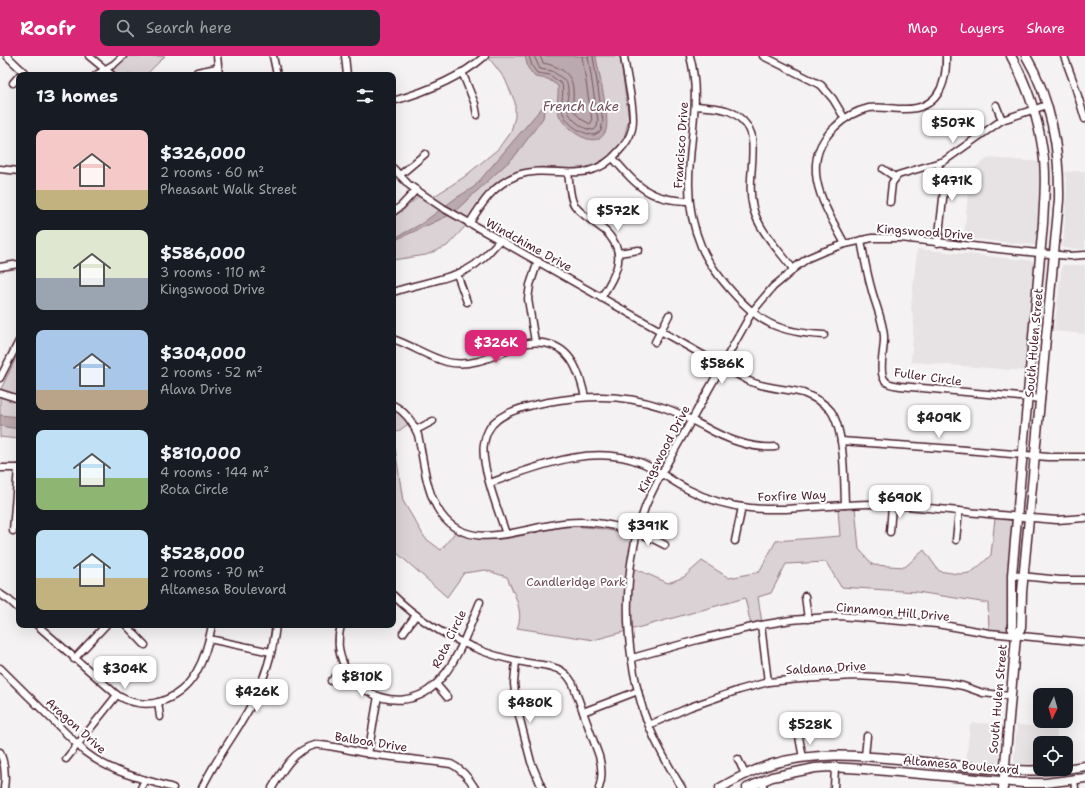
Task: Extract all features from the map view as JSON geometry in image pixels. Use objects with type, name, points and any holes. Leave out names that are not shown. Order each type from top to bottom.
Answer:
[{"type":"main road","name":"South Hulen Street","points":[[1011,56],[1028,90],[1034,109],[1043,153],[1044,173],[1044,223],[1012,575],[1012,628],[1016,636]]},
{"type":"main road","name":"South Hulen Street","points":[[1003,785],[1016,636],[1021,628],[1029,518],[1059,200],[1059,172],[1054,135],[1047,105],[1026,56]]},
{"type":"main road","points":[[1044,173],[1059,172]]},
{"type":"main road","points":[[1034,322],[1048,323]]},
{"type":"main road","name":"Altamesa Boulevard","points":[[720,788],[745,774],[772,764],[828,755],[865,756],[1033,771],[1067,769],[1085,766]]},
{"type":"main road","points":[[905,772],[906,760]]},
{"type":"main road","points":[[784,761],[787,774]]},
{"type":"main road","name":"Altamesa Boulevard","points":[[747,788],[762,785],[772,777],[815,768],[834,767],[905,772],[1003,785],[1024,783],[1074,784],[1085,778]]},
{"type":"street","points":[[7,56],[20,72]]},
{"type":"street","points":[[89,56],[108,72]]},
{"type":"street","points":[[100,72],[114,64],[123,56]]},
{"type":"street","points":[[197,72],[218,72],[217,56]]},
{"type":"street","points":[[273,56],[276,72]]},
{"type":"street","points":[[345,56],[347,72]]},
{"type":"street","points":[[396,101],[421,93],[445,82],[485,56]]},
{"type":"street","points":[[469,224],[483,202],[506,181],[517,176],[537,171],[568,173],[591,170],[613,158],[627,140],[632,129],[633,116],[624,56]]},
{"type":"street","name":"Francisco Drive","points":[[690,56],[694,77],[696,106],[689,170],[689,201],[701,247],[731,291],[759,318],[786,330],[824,336]]},
{"type":"street","points":[[763,56],[821,85],[833,99],[845,119]]},
{"type":"street","points":[[845,244],[823,201],[816,176],[816,158],[823,142],[832,130],[845,119],[852,114],[868,108],[912,109],[929,103],[940,91],[943,84],[946,75],[946,56]]},
{"type":"street","points":[[1064,56],[1083,104],[1085,118]]},
{"type":"street","points":[[462,72],[475,104],[477,115]]},
{"type":"street","points":[[13,84],[16,81]]},
{"type":"street","points":[[996,105],[1002,120]]},
{"type":"street","points":[[890,202],[892,183],[895,177],[938,163],[953,156],[1002,120],[1047,105]]},
{"type":"street","points":[[696,106],[726,110],[734,113],[748,127],[752,136],[750,188],[753,210],[766,233],[793,269]]},
{"type":"street","points":[[400,175],[425,154]]},
{"type":"street","points":[[613,158],[643,190],[658,197],[677,201],[689,201]]},
{"type":"street","points":[[938,163],[944,190],[938,243]]},
{"type":"street","points":[[0,169],[16,171]]},
{"type":"street","points":[[882,169],[895,177]]},
{"type":"street","name":"Windchime Drive","points":[[396,171],[416,190],[469,224],[755,384],[802,393],[819,400],[831,411],[838,428],[841,441],[845,505]]},
{"type":"street","points":[[568,173],[572,199],[575,206],[586,217],[606,231],[616,244],[618,253],[616,273],[601,298]]},
{"type":"street","points":[[396,210],[416,190]]},
{"type":"street","name":"Kingswood Drive","points":[[682,788],[662,756],[649,725],[638,691],[628,625],[628,594],[631,559],[646,506],[661,474],[752,312],[768,291],[808,258],[845,244],[872,238],[897,238],[1041,253],[1085,256]]},
{"type":"street","points":[[396,291],[457,274],[468,269],[484,257],[500,240]]},
{"type":"street","name":"Fuller Circle","points":[[861,240],[868,275],[882,324],[884,344],[882,375],[884,380],[892,385],[900,386],[1041,399]]},
{"type":"street","points":[[618,253],[638,250]]},
{"type":"street","points":[[535,342],[528,299],[530,285],[538,262]]},
{"type":"street","points":[[0,267],[16,264]]},
{"type":"street","points":[[457,274],[467,302]]},
{"type":"street","points":[[655,342],[669,315]]},
{"type":"street","points":[[396,340],[427,355],[446,362],[459,364],[478,361],[518,346],[535,342],[548,344],[560,348],[571,359],[581,378],[585,398]]},
{"type":"street","points":[[0,378],[16,347]]},
{"type":"street","points":[[0,393],[16,398]]},
{"type":"street","points":[[506,534],[484,462],[484,443],[487,433],[495,421],[527,406],[603,397],[646,402],[675,412],[728,438],[760,447],[775,447]]},
{"type":"street","points":[[396,407],[411,420],[416,430],[431,496],[440,513],[454,527],[472,534],[498,536],[552,524],[582,522],[612,526],[655,540],[665,545]]},
{"type":"street","points":[[416,430],[433,421]]},
{"type":"street","points":[[841,441],[1035,456],[1085,457]]},
{"type":"street","name":"Foxfire Way","points":[[490,483],[569,458],[596,455],[630,459],[642,463],[688,490],[708,498],[742,507],[782,510],[845,505],[892,505],[1057,520],[1085,518]]},
{"type":"street","points":[[0,468],[16,468]]},
{"type":"street","points":[[13,531],[16,500]]},
{"type":"street","points":[[890,532],[892,505]]},
{"type":"street","points":[[735,541],[742,507]]},
{"type":"street","points":[[956,540],[959,511]]},
{"type":"street","points":[[1012,575],[1060,580],[1085,580]]},
{"type":"street","points":[[0,594],[16,607]]},
{"type":"street","points":[[805,596],[808,619]]},
{"type":"street","points":[[396,598],[416,615],[437,629],[475,649],[516,661],[550,667],[564,672],[573,684],[602,768],[602,782],[599,788]]},
{"type":"street","name":"Rota Circle","points":[[340,628],[338,648],[344,668],[356,683],[378,696],[387,699],[411,698],[422,694],[436,684],[450,667],[480,602]]},
{"type":"street","points":[[403,633],[416,615]]},
{"type":"street","name":"Cinnamon Hill Drive","points":[[632,658],[697,640],[760,626],[791,620],[840,616],[922,623],[1016,636],[1085,642]]},
{"type":"street","points":[[760,626],[768,682]]},
{"type":"street","points":[[40,628],[117,695],[125,700],[140,704],[148,704],[170,698],[178,693],[193,679],[204,658],[212,628]]},
{"type":"street","points":[[74,658],[103,628]]},
{"type":"street","points":[[129,628],[145,645]]},
{"type":"street","points":[[202,788],[209,772],[249,708],[262,681],[271,652],[275,628]]},
{"type":"street","points":[[210,639],[271,652]]},
{"type":"street","points":[[516,661],[514,683],[516,704],[531,762],[542,788]]},
{"type":"street","name":"Aragon Drive","points":[[0,668],[78,745],[96,760],[106,766],[173,788]]},
{"type":"street","points":[[331,681],[344,668]]},
{"type":"street","name":"Saldana Drive","points":[[649,725],[701,703],[768,682],[828,676],[883,677],[947,683],[983,693],[1010,696]]},
{"type":"street","name":"Rota Circle","points":[[436,684],[447,697]]},
{"type":"street","points":[[583,712],[638,691]]},
{"type":"street","points":[[66,759],[117,695]]},
{"type":"street","points":[[368,754],[378,696]]},
{"type":"street","points":[[158,702],[160,716]]},
{"type":"street","points":[[865,756],[867,736]]},
{"type":"street","points":[[799,737],[803,758]]},
{"type":"street","name":"Balboa Drive","points":[[275,787],[284,768],[292,759],[299,753],[313,745],[318,744],[368,754],[451,764],[460,770],[475,788]]},
{"type":"street","points":[[0,752],[5,770],[4,788]]},
{"type":"street","points":[[738,759],[745,774]]},
{"type":"street","points":[[834,767],[834,788]]},
{"type":"street","points":[[141,788],[145,780]]},
{"type":"shaded area","points":[[989,158],[1039,162],[1040,211],[1037,243],[1034,245],[964,238],[970,171]]},
{"type":"shaded area","points":[[1085,171],[1085,249],[1063,248],[1067,188],[1065,172]]},
{"type":"shaded area","points":[[917,249],[1035,261],[1026,371],[911,362],[914,320],[911,308]]},
{"type":"shaded area","points":[[1062,265],[1085,265],[1085,334],[1054,331]]},
{"type":"shaded area","points":[[974,723],[1000,724],[999,760],[996,763],[966,761],[970,725]]},
{"type":"shaded area","points":[[1017,725],[1033,726],[1033,728],[1057,728],[1056,736],[1033,736],[1033,765],[1017,764],[1014,762]]},
{"type":"green space","points":[[128,56],[165,56],[149,72],[106,72]]},
{"type":"green space","points":[[491,56],[620,56],[629,119],[623,141],[608,157],[592,166],[580,169],[541,167],[515,173],[494,186],[474,217],[447,246],[426,255],[396,260],[396,215],[419,196],[433,197],[464,177],[498,149],[511,131],[515,117],[515,102],[505,79],[489,58]]},
{"type":"green space","points":[[16,358],[16,439],[0,437],[0,391]]},
{"type":"green space","points":[[396,409],[411,422],[396,433]]},
{"type":"green space","name":"Candleridge Park","points":[[396,455],[403,501],[425,538],[441,550],[457,530],[470,536],[483,539],[497,539],[510,538],[565,527],[600,529],[635,535],[629,563],[636,569],[668,583],[684,577],[702,561],[729,578],[759,572],[776,541],[840,536],[838,509],[855,507],[859,549],[873,565],[905,567],[924,550],[939,571],[957,574],[973,571],[991,555],[995,518],[1012,519],[1015,524],[1008,633],[989,631],[988,603],[917,592],[841,587],[826,562],[786,564],[771,593],[758,597],[762,623],[751,625],[745,598],[594,640],[517,628],[520,615],[519,609],[507,577],[485,570],[464,573],[447,597],[397,553]]},
{"type":"water","name":"French Lake","points":[[525,56],[596,56],[607,123],[606,130],[602,137],[596,140],[582,137],[563,122],[557,105],[558,86],[548,79],[535,77],[528,68]]},
{"type":"water","points":[[545,104],[543,118],[515,156],[452,214],[396,240],[396,237],[421,224],[456,198],[474,187]]},
{"type":"water","points":[[0,415],[16,417],[16,429],[0,426]]}]
